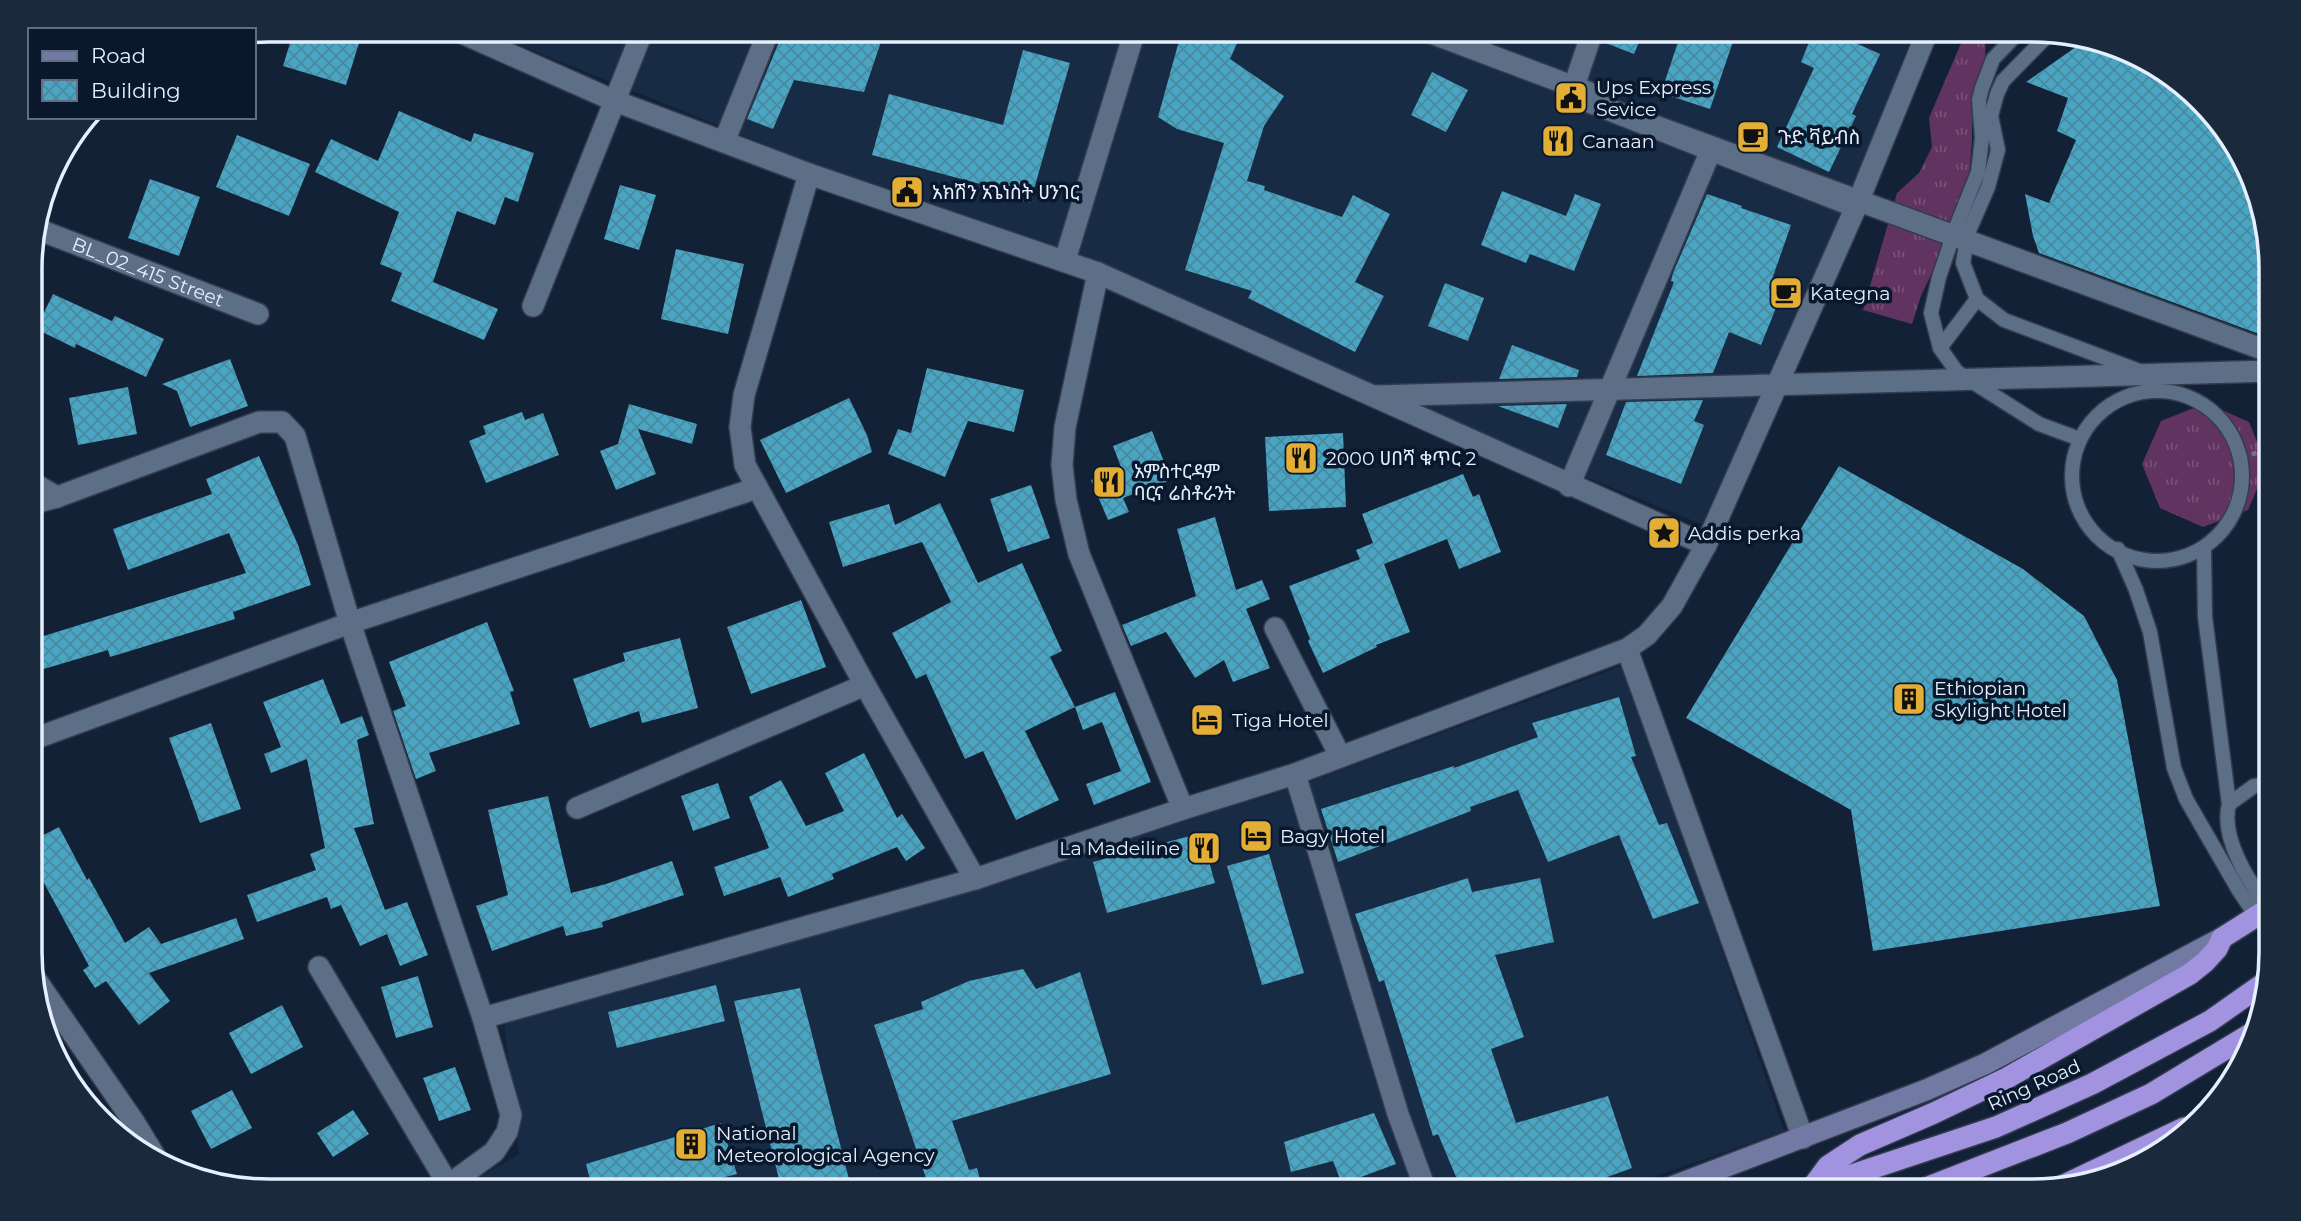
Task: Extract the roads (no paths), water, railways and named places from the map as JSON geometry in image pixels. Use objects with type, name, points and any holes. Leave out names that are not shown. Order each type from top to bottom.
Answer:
[{"type":"highway","points":[[1817,1179],[1828,1166],[1860,1144],[2007,1078],[2190,974],[2217,949],[2222,938],[2259,915]]},
{"type":"highway","name":"Ring Road","points":[[1841,1179],[1996,1128],[2092,1084],[2210,1021],[2256,990]]},
{"type":"highway","points":[[1949,1179],[2067,1133],[2151,1094],[2241,1041]]},
{"type":"highway","points":[[2098,1169],[2160,1139]]},
{"type":"street","points":[[482,42],[615,101],[724,142],[1098,273],[1706,545]]},
{"type":"street","points":[[533,306],[638,42]]},
{"type":"street","points":[[724,142],[764,42]]},
{"type":"street","points":[[1066,260],[1131,42]]},
{"type":"street","points":[[1455,42],[2259,348]]},
{"type":"street","points":[[1571,95],[1588,42]]},
{"type":"street","points":[[482,1018],[975,879],[1295,774],[1627,649],[1647,635],[1672,606],[1706,545],[1856,207],[1923,42]]},
{"type":"street","points":[[1571,95],[2259,348]]},
{"type":"street","points":[[1571,95],[1856,207]]},
{"type":"street","points":[[1569,486],[1711,150]]},
{"type":"street","points":[[809,173],[744,395],[740,427],[745,465],[975,879]]},
{"type":"street","name":"BL_02_415 Street","points":[[46,232],[258,314]]},
{"type":"street","points":[[1098,273],[1065,428],[1062,466],[1066,500],[1079,554],[1183,809]]},
{"type":"street","points":[[1370,396],[2259,371]]},
{"type":"street","points":[[42,501],[259,422],[282,422],[295,436],[350,623],[482,1018],[511,1115],[507,1132],[494,1152],[458,1179]]},
{"type":"street","points":[[42,488],[57,497]]},
{"type":"street","points":[[42,736],[350,623],[757,488]]},
{"type":"street","points":[[1275,628],[1340,756]]},
{"type":"street","points":[[1627,649],[1803,1138]]},
{"type":"street","points":[[577,808],[865,685]]},
{"type":"street","points":[[1295,774],[1398,1114],[1422,1179]]},
{"type":"street","points":[[1693,1179],[1926,1090],[1985,1064],[2222,938]]},
{"type":"street","points":[[319,967],[438,1179]]},
{"type":"street","points":[[48,999],[127,1127]]},
{"type":"lane","points":[[2010,42],[1993,60],[1979,100],[1982,138],[1978,172],[1939,277],[1930,313],[1940,348],[1957,372],[2039,424],[2077,439]]},
{"type":"lane","points":[[2041,42],[2003,81],[1997,94],[1991,117],[1998,150],[1988,187],[1968,233],[1963,262],[1977,299],[2004,320],[2152,375],[2167,389],[2215,411],[2242,457],[2238,509],[2203,550],[2152,563],[2098,541],[2070,491],[2077,439],[2114,400],[2167,389]]},
{"type":"lane","points":[[1940,348],[1977,299]]},
{"type":"lane","points":[[2118,549],[2150,632],[2174,768],[2186,799],[2238,889],[2259,906]]},
{"type":"lane","points":[[2203,550],[2205,617],[2229,804],[2226,828],[2259,900]]},
{"type":"lane","points":[[2229,804],[2254,786],[2259,785]]},
{"type":"place","name":"Ups Express Sevice","points":[[1571,98]]},
{"type":"place","name":"ጉድ ቫይብስ","points":[[1753,137]]},
{"type":"place","name":"Canaan","points":[[1558,141]]},
{"type":"place","name":"አክሽን አጌነስት ሀንገር","points":[[907,192]]},
{"type":"place","name":"Kategna","points":[[1786,293]]},
{"type":"place","name":"2000 ሀበሻ ቁጥር 2","points":[[1301,458]]},
{"type":"place","name":"አምስተርዳም ባርና ሬስቶራንት","points":[[1109,482]]},
{"type":"place","name":"Addis perka","points":[[1664,533]]},
{"type":"place","name":"Ethiopian Skylight Hotel","points":[[1909,699]]},
{"type":"place","name":"Tiga Hotel","points":[[1207,720]]},
{"type":"place","name":"Bagy Hotel","points":[[1256,836]]},
{"type":"place","name":"La Madeiline","points":[[1204,848]]},
{"type":"place","name":"National Meteorological Agency","points":[[691,1144]]}]
